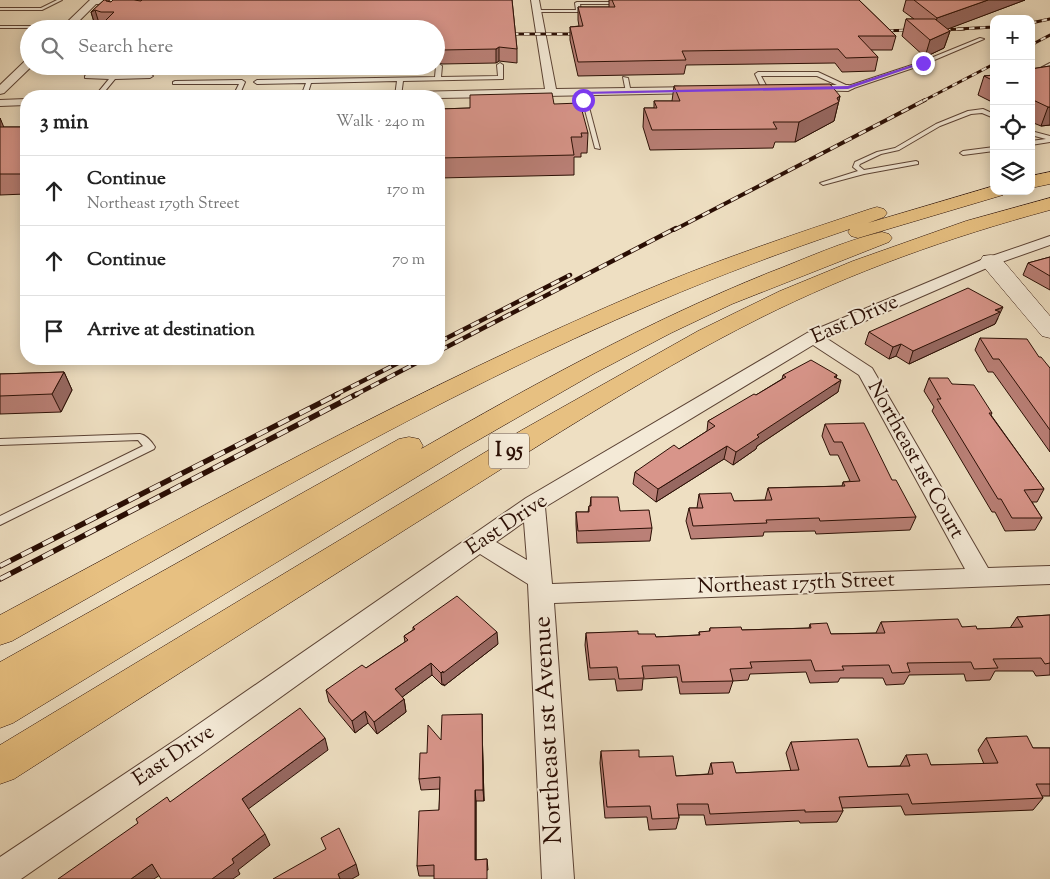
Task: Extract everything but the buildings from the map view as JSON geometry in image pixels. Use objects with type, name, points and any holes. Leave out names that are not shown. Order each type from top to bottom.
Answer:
[{"type":"highway","points":[[1035,171],[1050,168]]},
{"type":"highway","points":[[1035,181],[1050,178]]},
{"type":"highway","points":[[0,631],[290,472],[487,370],[580,326],[696,276],[782,244],[912,202],[990,181]]},
{"type":"highway","points":[[0,711],[463,436],[634,342],[818,260],[915,226],[1002,200],[1050,189]]},
{"type":"highway","points":[[0,680],[534,376],[617,333],[800,251],[990,193]]},
{"type":"highway","name":"I 95","points":[[0,766],[482,467],[655,364],[752,313],[836,275],[908,247],[976,224],[1050,204]]},
{"type":"street","points":[[74,20],[95,0],[144,3]]},
{"type":"street","points":[[535,0],[547,95]]},
{"type":"street","points":[[0,91],[20,72]]},
{"type":"street","points":[[445,97],[481,98],[502,86],[547,95],[582,92],[707,90]]},
{"type":"street","points":[[793,89],[848,88]]},
{"type":"street","points":[[0,103],[20,102]]},
{"type":"street","name":"East Drive","points":[[0,875],[190,746],[534,504],[814,337],[991,261],[1050,240]]},
{"type":"street","points":[[991,261],[1050,331]]},
{"type":"street","name":"Northeast 1st Court","points":[[814,337],[866,372],[981,577]]},
{"type":"street","name":"Northeast 1st Avenue","points":[[534,504],[541,587],[558,879]]},
{"type":"street","points":[[480,543],[541,587]]},
{"type":"street","name":"Northeast 175th Street","points":[[541,587],[1050,574]]},
{"type":"lane","points":[[0,9],[42,9],[60,0]]},
{"type":"lane","points":[[144,3],[151,0]]},
{"type":"lane","points":[[537,11],[579,11],[577,3],[626,3]]},
{"type":"lane","points":[[0,27],[20,27]]},
{"type":"lane","points":[[765,89],[758,74],[818,74],[848,88],[923,63],[982,39]]},
{"type":"lane","points":[[1037,78],[1031,75],[1050,64]]},
{"type":"lane","points":[[257,82],[438,79],[502,86],[500,65]]},
{"type":"lane","points":[[89,75],[87,77],[150,76]]},
{"type":"lane","points":[[438,75],[438,79]]},
{"type":"lane","points":[[103,90],[113,77]]},
{"type":"lane","points":[[625,78],[629,92]]},
{"type":"lane","points":[[399,90],[400,80]]},
{"type":"lane","points":[[306,90],[310,81]]},
{"type":"lane","points":[[175,82],[242,82],[239,90]]},
{"type":"lane","points":[[582,92],[598,148]]},
{"type":"lane","points":[[863,172],[856,167],[857,163],[879,153],[897,149],[938,125],[970,112],[983,111],[990,114]]},
{"type":"lane","points":[[1035,134],[1050,139]]},
{"type":"lane","points":[[1035,142],[1050,139]]},
{"type":"lane","points":[[963,153],[990,150]]},
{"type":"lane","points":[[822,183],[863,172],[916,163]]},
{"type":"lane","points":[[0,442],[140,437],[150,447],[0,521]]},
{"type":"railway","points":[[1035,22],[1050,19]]},
{"type":"railway","points":[[958,29],[990,27]]},
{"type":"railway","points":[[934,30],[964,29]]},
{"type":"railway","points":[[877,31],[917,30]]},
{"type":"railway","points":[[502,34],[585,34]]},
{"type":"railway","points":[[1035,43],[1050,35]]},
{"type":"railway","points":[[923,101],[990,66]]},
{"type":"railway","points":[[674,230],[925,100]]},
{"type":"railway","points":[[445,348],[676,228]]},
{"type":"railway","points":[[445,339],[570,275]]},
{"type":"railway","points":[[335,395],[394,365]]},
{"type":"railway","points":[[355,395],[412,365]]},
{"type":"railway","points":[[0,566],[338,394]]},
{"type":"railway","points":[[0,579],[357,394]]},
{"type":"route","points":[[583,100],[582,92],[848,88],[923,63]]}]
